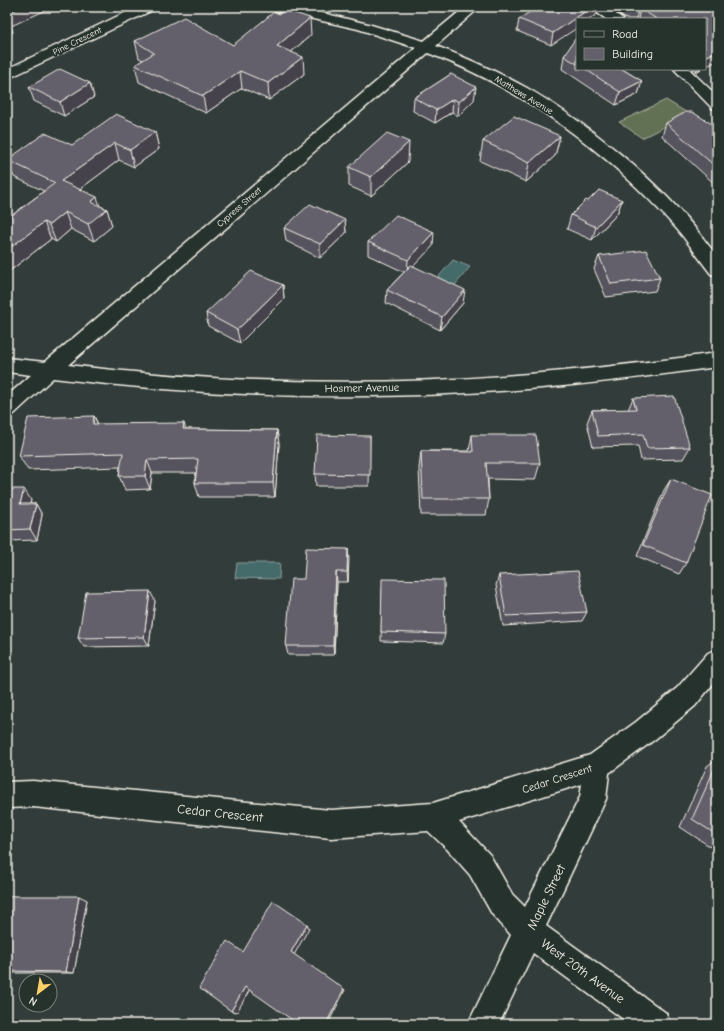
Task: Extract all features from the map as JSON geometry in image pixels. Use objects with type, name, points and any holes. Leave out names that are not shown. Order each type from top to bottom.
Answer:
[{"type":"street","name":"Pine Crescent","points":[[7,75],[148,7]]},
{"type":"street","name":"Matthews Avenue","points":[[278,7],[366,28],[426,47],[499,79],[563,119],[635,177],[672,213],[717,270]]},
{"type":"street","name":"Cypress Street","points":[[7,408],[48,371],[473,7]]},
{"type":"street","points":[[596,7],[614,18]]},
{"type":"street","points":[[682,70],[717,105]]},
{"type":"street","name":"Hosmer Avenue","points":[[7,365],[48,371],[156,382],[332,390],[519,383],[662,368],[717,360]]},
{"type":"street","name":"Cedar Crescent","points":[[7,795],[33,794],[331,824],[433,817],[597,766],[645,731],[686,697],[717,661]]},
{"type":"street","name":"Maple Street","points":[[483,1024],[593,799],[597,766]]},
{"type":"street","points":[[433,817],[480,865],[502,904],[529,932]]},
{"type":"street","name":"West 20th Avenue","points":[[529,932],[656,1024]]},
{"type":"green space","points":[[666,100],[689,114],[642,138],[619,122]]},
{"type":"water","points":[[453,260],[470,267],[451,290],[434,282]]},
{"type":"water","points":[[237,563],[280,563],[279,579],[235,578]]},
{"type":"building","points":[[7,7],[21,7],[7,13]]},
{"type":"building","points":[[537,7],[592,7],[553,33],[519,19]]},
{"type":"building","points":[[631,7],[717,7],[717,51],[706,56],[706,18],[655,18],[640,9],[638,10]]},
{"type":"building","points":[[285,10],[310,18],[277,46],[303,57],[268,83],[240,71],[203,96],[135,65],[154,53],[135,41],[184,17],[233,45],[274,12],[280,14]]},
{"type":"building","points":[[575,39],[576,63],[564,56]]},
{"type":"building","points":[[60,69],[90,83],[60,102],[29,87]]},
{"type":"building","points":[[587,70],[624,70],[642,81],[620,92]]},
{"type":"building","points":[[451,74],[476,87],[459,102],[453,99],[436,110],[414,98]]},
{"type":"building","points":[[686,112],[692,112],[717,127],[717,168],[666,123]]},
{"type":"building","points":[[116,114],[155,132],[130,150],[115,143],[61,181],[97,197],[91,202],[107,209],[88,224],[65,212],[49,225],[44,222],[7,250],[7,219],[55,183],[7,160],[45,133],[72,145]]},
{"type":"building","points":[[514,116],[560,136],[529,163],[483,141]]},
{"type":"building","points":[[387,133],[409,142],[371,177],[349,167]]},
{"type":"building","points":[[599,190],[622,200],[596,227],[571,215],[586,200],[588,201]]},
{"type":"building","points":[[310,204],[345,220],[320,244],[284,228]]},
{"type":"building","points":[[396,215],[434,232],[408,260],[368,242]]},
{"type":"building","points":[[646,250],[660,278],[611,284],[599,256]]},
{"type":"building","points":[[411,265],[465,290],[442,317],[387,290]]},
{"type":"building","points":[[251,271],[283,285],[237,330],[206,313]]},
{"type":"building","points":[[674,396],[690,447],[647,448],[643,434],[598,436],[592,410],[636,409],[633,398]]},
{"type":"building","points":[[94,416],[93,424],[184,423],[183,429],[277,430],[273,483],[195,483],[198,459],[147,460],[145,476],[119,476],[123,453],[19,456],[28,418]]},
{"type":"building","points":[[317,435],[370,436],[370,475],[315,474]]},
{"type":"building","points":[[472,435],[536,435],[540,463],[486,463],[489,499],[423,499],[421,451],[473,452]]},
{"type":"building","points":[[671,479],[712,495],[686,563],[643,545]]},
{"type":"building","points":[[7,489],[24,489],[20,504],[36,504],[30,529],[7,530]]},
{"type":"building","points":[[306,548],[348,549],[347,572],[336,572],[333,646],[286,646],[291,579],[304,579]]},
{"type":"building","points":[[578,571],[587,612],[506,616],[499,575]]},
{"type":"building","points":[[382,579],[444,580],[445,634],[381,632]]},
{"type":"building","points":[[150,591],[144,637],[78,638],[86,592]]},
{"type":"building","points":[[717,763],[717,835],[692,819]]},
{"type":"building","points":[[7,896],[79,896],[66,972],[7,971]]},
{"type":"building","points":[[273,901],[307,924],[291,952],[344,989],[326,1024],[298,1024],[245,987],[231,1011],[199,988],[227,941],[243,952]]}]
